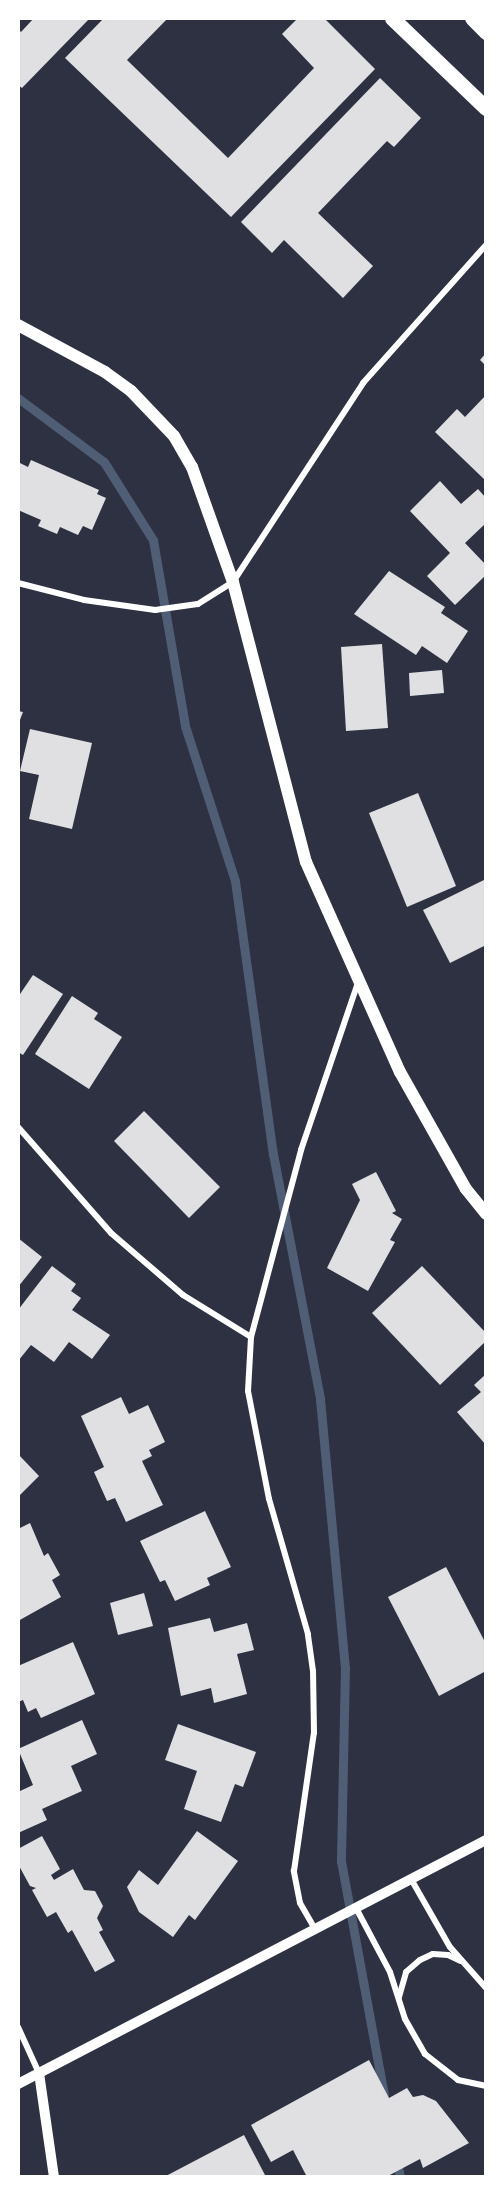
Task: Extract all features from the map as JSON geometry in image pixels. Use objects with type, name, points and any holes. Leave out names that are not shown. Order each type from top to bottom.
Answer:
[{"type":"main road","points":[[392,18],[486,108]]},
{"type":"main road","points":[[472,18],[486,32]]},
{"type":"main road","points":[[18,325],[113,378],[146,405],[174,436],[210,507],[233,582],[306,861],[358,983],[406,1082],[466,1189],[486,1214]]},
{"type":"street","points":[[18,583],[84,600],[155,610],[198,604],[233,582],[363,383],[486,245]]},
{"type":"street","points":[[315,1929],[300,1903],[294,1871],[314,1733],[313,1671],[308,1634],[269,1499],[248,1391],[251,1337],[301,1150],[358,983]]},
{"type":"street","points":[[18,1127],[111,1233],[183,1295],[251,1337]]},
{"type":"street","points":[[18,2084],[486,1840]]},
{"type":"street","points":[[411,1880],[444,1938],[486,1988]]},
{"type":"street","points":[[356,1908],[390,1972],[412,2034],[439,2069],[458,2080],[486,2086]]},
{"type":"street","points":[[398,1999],[406,1972],[420,1960],[433,1954],[448,1954],[465,1963]]},
{"type":"street","points":[[18,2027],[39,2073],[54,2177]]},
{"type":"building","points":[[34,18],[90,18],[22,88],[18,85],[18,29],[21,32]]},
{"type":"building","points":[[104,18],[168,18],[127,60],[228,158],[314,68],[282,34],[298,18],[324,18],[375,69],[231,217],[65,58]]},
{"type":"building","points":[[380,78],[421,118],[394,147],[387,141],[318,213],[373,266],[343,298],[284,240],[272,253],[241,222]]},
{"type":"building","points":[[486,353],[486,366],[480,360]]},
{"type":"building","points":[[486,395],[486,481],[435,432],[457,409],[465,417]]},
{"type":"building","points":[[31,460],[99,490],[97,494],[106,498],[92,530],[83,526],[78,535],[60,527],[57,534],[38,526],[41,520],[18,510],[18,462],[28,467]]},
{"type":"building","points":[[440,481],[461,504],[478,489],[486,498],[486,523],[465,543],[486,565],[486,575],[455,605],[427,576],[450,553],[410,511]]},
{"type":"building","points":[[389,571],[445,607],[441,613],[468,631],[447,663],[422,646],[416,655],[354,614]]},
{"type":"building","points":[[382,644],[388,728],[346,731],[341,647]]},
{"type":"building","points":[[442,670],[444,693],[410,696],[409,673]]},
{"type":"building","points":[[18,711],[23,712],[18,725]]},
{"type":"building","points":[[30,729],[92,743],[72,829],[29,819],[39,775],[20,771]]},
{"type":"building","points":[[418,793],[456,886],[407,907],[369,813]]},
{"type":"building","points":[[486,879],[486,945],[450,963],[423,910]]},
{"type":"building","points":[[33,975],[63,994],[23,1055],[18,1052],[18,997]]},
{"type":"building","points":[[72,996],[98,1013],[94,1019],[122,1037],[89,1089],[35,1054]]},
{"type":"building","points":[[144,1111],[220,1187],[189,1218],[114,1141]]},
{"type":"building","points":[[376,1172],[396,1211],[392,1213],[402,1219],[390,1240],[395,1242],[368,1291],[327,1268],[360,1200],[352,1184]]},
{"type":"building","points":[[18,1238],[42,1257],[18,1287]]},
{"type":"building","points":[[52,1266],[76,1284],[71,1291],[81,1298],[72,1310],[110,1335],[92,1359],[69,1342],[54,1362],[31,1345],[18,1361],[18,1310]]},
{"type":"building","points":[[422,1266],[486,1333],[486,1341],[440,1385],[372,1313]]},
{"type":"building","points":[[486,1374],[486,1445],[457,1412],[481,1392],[474,1385]]},
{"type":"building","points":[[121,1397],[129,1414],[148,1405],[165,1442],[149,1450],[152,1456],[142,1461],[163,1505],[126,1522],[115,1498],[107,1501],[94,1472],[104,1467],[81,1416]]},
{"type":"building","points":[[18,1454],[39,1476],[18,1497]]},
{"type":"building","points":[[205,1511],[231,1567],[207,1578],[210,1585],[175,1601],[165,1580],[160,1582],[140,1541]]},
{"type":"building","points":[[30,1523],[44,1556],[48,1553],[60,1575],[52,1580],[61,1597],[18,1621],[18,1529]]},
{"type":"building","points":[[446,1567],[486,1644],[486,1671],[439,1696],[388,1597]]},
{"type":"building","points":[[144,1593],[153,1626],[118,1635],[110,1603]]},
{"type":"building","points":[[210,1618],[214,1632],[247,1623],[254,1650],[237,1654],[247,1694],[214,1703],[211,1688],[181,1696],[168,1628]]},
{"type":"building","points":[[73,1642],[95,1694],[41,1718],[36,1708],[28,1712],[23,1700],[18,1702],[18,1666]]},
{"type":"building","points":[[82,1720],[97,1754],[71,1766],[82,1791],[42,1809],[47,1820],[18,1833],[18,1792],[33,1785],[18,1749]]},
{"type":"building","points":[[178,1724],[256,1752],[243,1787],[235,1784],[221,1822],[184,1809],[197,1771],[165,1760]]},
{"type":"building","points":[[197,1831],[238,1861],[195,1920],[189,1915],[173,1937],[139,1912],[127,1887],[139,1870],[158,1885]]},
{"type":"building","points":[[42,1836],[60,1869],[51,1875],[54,1880],[73,1869],[84,1890],[95,1891],[103,1906],[97,1918],[103,1930],[99,1932],[115,1961],[95,1972],[72,1930],[68,1933],[56,1912],[47,1917],[32,1890],[36,1888],[30,1886],[18,1864],[18,1849]]},
{"type":"building","points":[[369,2060],[389,2098],[407,2088],[413,2097],[423,2095],[436,2101],[469,2143],[423,2168],[420,2159],[386,2177],[307,2177],[293,2150],[271,2162],[251,2125]]},
{"type":"building","points":[[244,2135],[266,2177],[164,2177]]},
{"type":"waterway","points":[[18,398],[104,462],[153,540],[185,726],[235,881],[273,1154],[320,1399],[345,1667],[341,1861],[384,2095]]},
{"type":"waterway","points":[[396,2159],[400,2177]]}]
